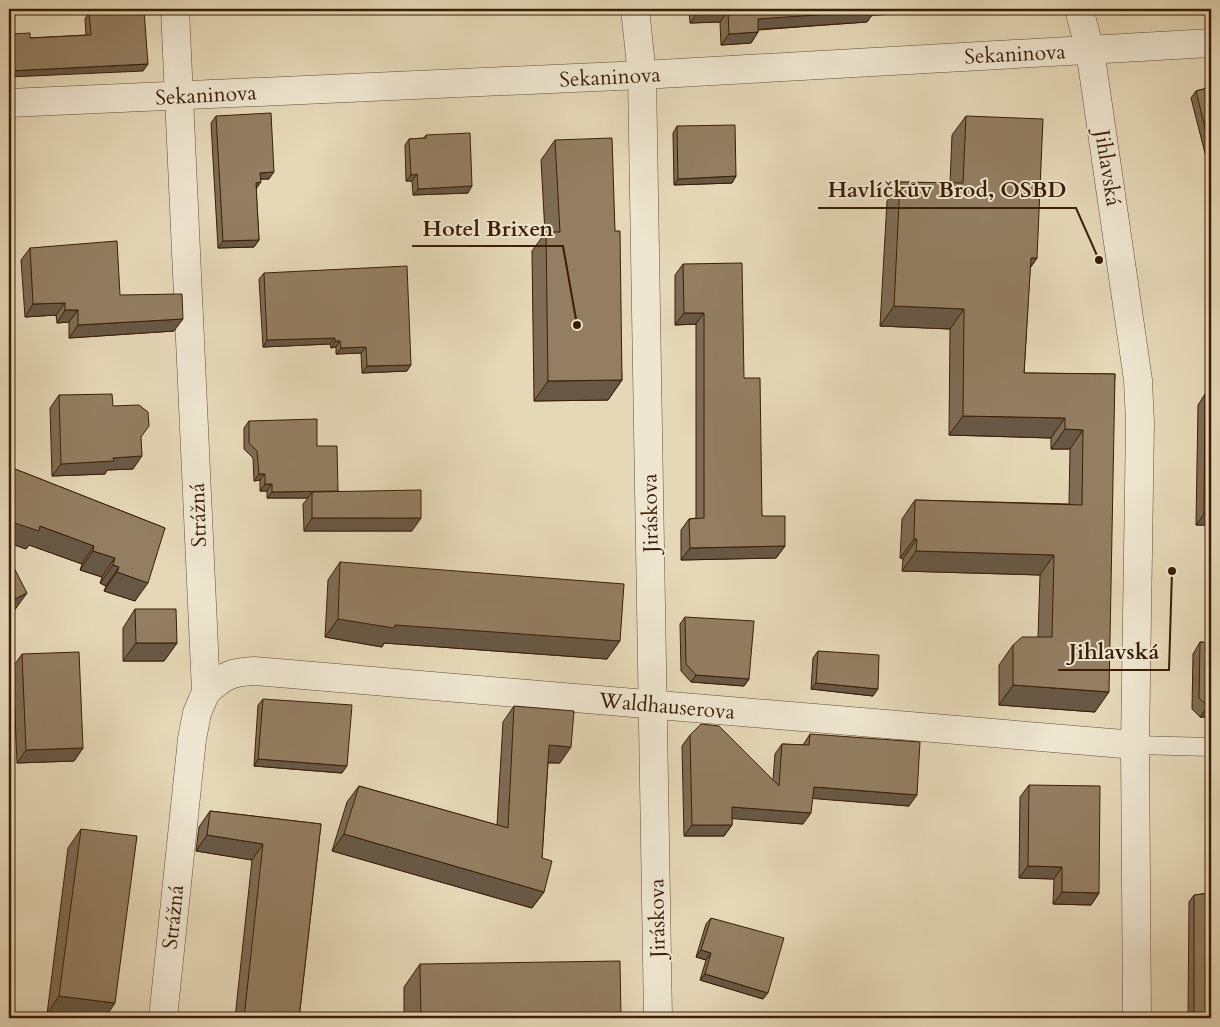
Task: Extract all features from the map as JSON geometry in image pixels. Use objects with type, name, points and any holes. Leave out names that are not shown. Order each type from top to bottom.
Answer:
[{"type":"street","name":"Strážná","points":[[163,1018],[192,739],[197,713],[206,692],[175,9]]},
{"type":"street","name":"Jiráskova","points":[[635,9],[642,76],[658,1018]]},
{"type":"street","name":"Jihlavská","points":[[1079,9],[1090,50],[1138,380],[1140,424],[1135,745],[1137,1018]]},
{"type":"street","name":"Sekaninova","points":[[9,103],[642,76],[1211,43]]},
{"type":"street","name":"Waldhauserova","points":[[206,692],[224,676],[237,672],[254,671],[1135,745]]},
{"type":"lane","points":[[1135,745],[1211,746]]},
{"type":"building","points":[[698,9],[875,9],[875,11],[758,19],[758,32],[729,34],[728,11],[698,12]]},
{"type":"building","points":[[144,10],[148,64],[9,71],[9,34],[30,33],[30,38],[91,35],[89,12]]},
{"type":"building","points":[[1211,87],[1211,152],[1196,91]]},
{"type":"building","points":[[271,113],[274,172],[260,173],[261,182],[256,183],[259,240],[223,241],[216,116]]},
{"type":"building","points":[[966,116],[1043,119],[1037,258],[1031,258],[1024,373],[1115,374],[1109,692],[1013,685],[1013,645],[1022,637],[1052,637],[1054,555],[916,551],[917,539],[914,539],[915,500],[1082,505],[1083,430],[1065,429],[1065,418],[963,416],[964,309],[894,306],[900,182],[963,183]]},
{"type":"building","points":[[735,125],[736,176],[678,179],[677,126]]},
{"type":"building","points":[[470,133],[472,186],[418,189],[417,174],[411,175],[409,139],[426,138],[426,135]]},
{"type":"building","points":[[612,138],[615,231],[620,231],[622,380],[548,381],[546,232],[560,232],[555,140]]},
{"type":"building","points":[[117,241],[120,295],[182,294],[183,319],[78,325],[78,310],[65,310],[65,303],[33,304],[30,248]]},
{"type":"building","points":[[742,263],[744,378],[760,378],[762,516],[785,516],[785,546],[690,548],[689,519],[704,518],[704,313],[684,313],[683,264]]},
{"type":"building","points":[[407,266],[411,365],[367,366],[366,347],[341,348],[340,341],[335,341],[335,338],[267,340],[264,273]]},
{"type":"building","points":[[112,394],[113,406],[139,405],[148,412],[149,426],[141,437],[142,456],[113,458],[114,461],[61,464],[59,395]]},
{"type":"building","points":[[1205,394],[1211,394],[1211,514],[1204,514]]},
{"type":"building","points":[[317,419],[317,446],[337,446],[338,491],[272,492],[272,484],[265,484],[265,474],[259,474],[257,451],[249,443],[249,421]]},
{"type":"building","points":[[15,469],[165,528],[148,583],[117,572],[119,567],[113,565],[115,558],[93,551],[94,546],[40,526],[39,531],[9,521],[9,485]]},
{"type":"building","points":[[421,490],[421,518],[312,518],[312,492]]},
{"type":"building","points":[[9,558],[27,593],[9,602]]},
{"type":"building","points":[[340,562],[624,584],[620,641],[395,625],[394,628],[338,619]]},
{"type":"building","points":[[135,609],[176,609],[177,643],[136,643]]},
{"type":"building","points":[[685,617],[754,621],[749,679],[696,675],[686,664]]},
{"type":"building","points":[[1200,642],[1211,643],[1211,706],[1208,706],[1199,698]]},
{"type":"building","points":[[818,651],[879,655],[878,689],[816,683]]},
{"type":"building","points":[[79,652],[83,748],[26,750],[22,654]]},
{"type":"building","points":[[263,699],[352,705],[347,766],[258,759]]},
{"type":"building","points":[[514,706],[574,711],[571,747],[549,745],[542,858],[552,861],[544,892],[344,834],[359,786],[508,828]]},
{"type":"building","points":[[701,724],[719,726],[779,786],[782,744],[809,745],[810,734],[920,742],[917,795],[814,787],[811,813],[732,807],[732,825],[692,825],[690,735]]},
{"type":"building","points":[[1029,785],[1100,786],[1099,893],[1062,892],[1062,867],[1028,866]]},
{"type":"building","points":[[210,811],[321,824],[299,1018],[244,1018],[263,844],[207,835]]},
{"type":"building","points":[[81,829],[137,836],[115,1003],[59,996]]},
{"type":"building","points":[[1211,893],[1211,1018],[1194,1018],[1194,895]]},
{"type":"building","points":[[711,918],[784,938],[768,993],[705,974],[711,953],[701,950]]},
{"type":"building","points":[[620,961],[621,1018],[421,1018],[420,964]]},
{"type":"place","name":"Havlíčkův Brod, OSBD","points":[[1099,260]]},
{"type":"place","name":"Hotel Brixen","points":[[577,325]]},
{"type":"place","name":"Jihlavská","points":[[1172,571]]}]
